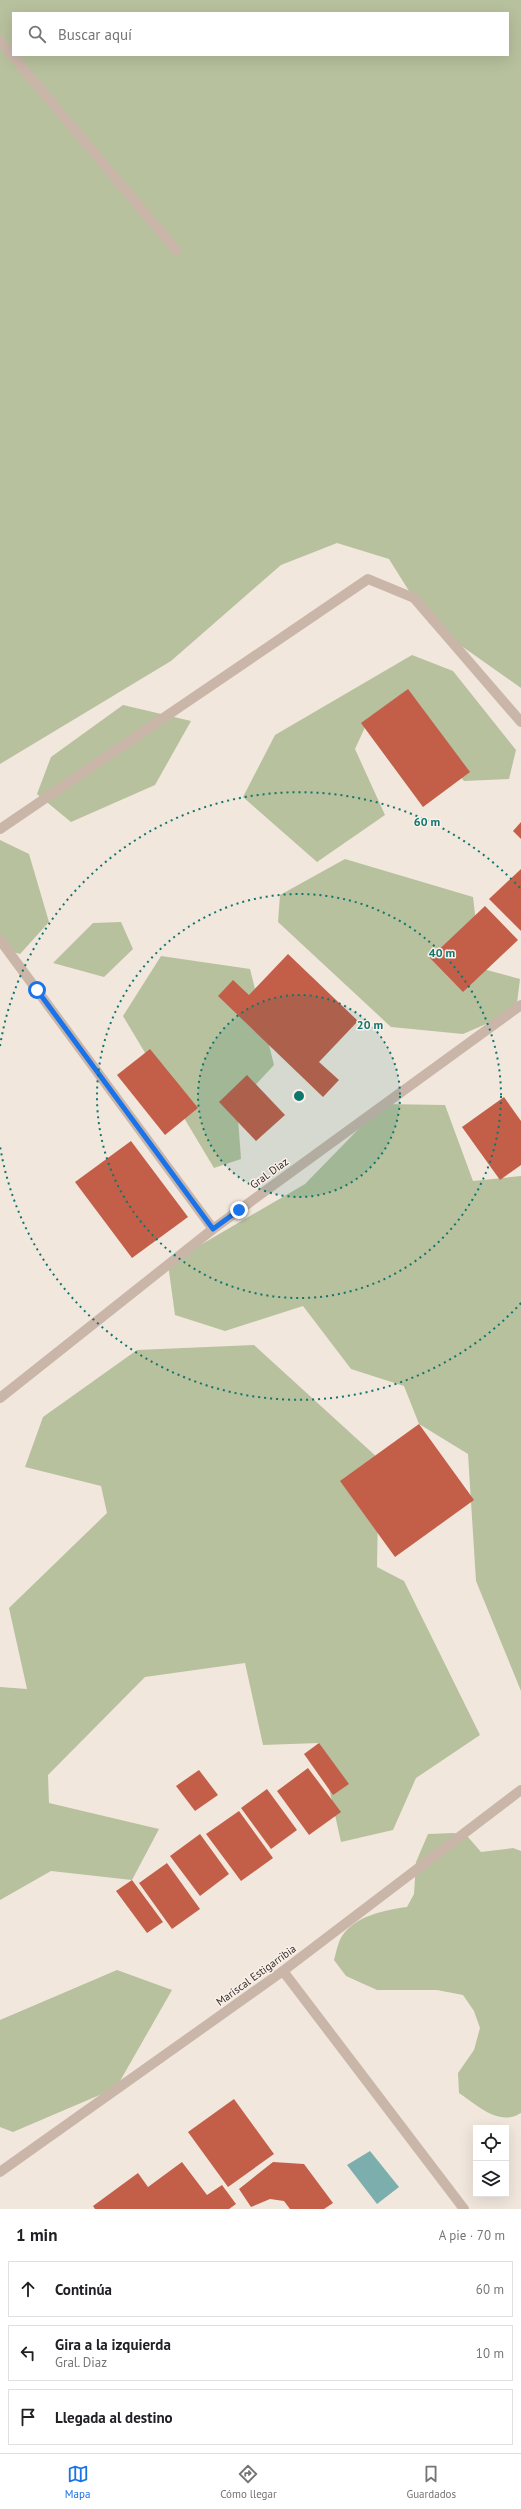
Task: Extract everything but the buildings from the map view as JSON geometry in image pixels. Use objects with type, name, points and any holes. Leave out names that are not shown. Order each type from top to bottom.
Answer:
[{"type":"street","points":[[0,41],[12,55]]},
{"type":"street","points":[[13,56],[176,250]]},
{"type":"street","points":[[0,830],[368,579],[414,598],[521,722]]},
{"type":"street","points":[[0,940],[213,1229]]},
{"type":"street","name":"Gral. Diaz","points":[[0,1398],[213,1229],[521,1006]]},
{"type":"street","name":"Mariscal Estigarribia","points":[[0,2172],[283,1971],[521,1790]]},
{"type":"street","points":[[283,1971],[464,2209]]},
{"type":"green space","points":[[0,0],[521,0],[521,688],[429,623],[389,559],[337,543],[281,565],[171,661],[0,764]]},
{"type":"green space","points":[[412,655],[453,671],[516,750],[509,779],[464,781],[419,728],[366,725],[355,749],[385,815],[317,862],[243,797],[275,735]]},
{"type":"green space","points":[[123,705],[191,721],[155,785],[71,822],[37,794],[51,757]]},
{"type":"green space","points":[[0,840],[29,854],[49,922],[20,954],[0,948]]},
{"type":"green space","points":[[345,859],[473,897],[477,931],[439,957],[520,979],[516,1011],[463,1034],[391,1027],[278,922],[280,895]]},
{"type":"green space","points":[[121,922],[133,949],[104,977],[53,963],[93,923]]},
{"type":"green space","points":[[161,956],[250,969],[274,1065],[237,1105],[241,1159],[214,1168],[123,1016]]},
{"type":"green space","points":[[383,1104],[445,1105],[473,1181],[521,1176],[521,1691],[476,1581],[468,1454],[419,1424],[404,1386],[351,1369],[303,1306],[225,1331],[175,1315],[168,1264],[305,1184]]},
{"type":"green space","points":[[254,1345],[379,1459],[377,1567],[404,1581],[480,1735],[416,1778],[393,1830],[341,1842],[319,1743],[263,1745],[245,1663],[145,1677],[48,1775],[49,1803],[159,1829],[132,1880],[51,1871],[0,1900],[0,1687],[27,1689],[9,1608],[107,1513],[101,1486],[25,1467],[43,1417],[137,1350]]},
{"type":"green space","points":[[454,1833],[468,1837],[481,1852],[513,1848],[521,1851],[521,2113],[513,2117],[496,2116],[488,2113],[459,2093],[458,2073],[474,2050],[480,2028],[474,2011],[463,1995],[437,1990],[377,1990],[346,1976],[334,1960],[338,1944],[342,1936],[355,1923],[380,1912],[407,1907],[414,1894],[416,1862],[428,1834]]},
{"type":"green space","points":[[117,1970],[172,1990],[116,2088],[13,2132],[0,2127],[0,2020]]},
{"type":"water","points":[[370,2151],[399,2187],[377,2204],[347,2165]]},
{"type":"route","points":[[37,990],[213,1229],[239,1210]]}]
